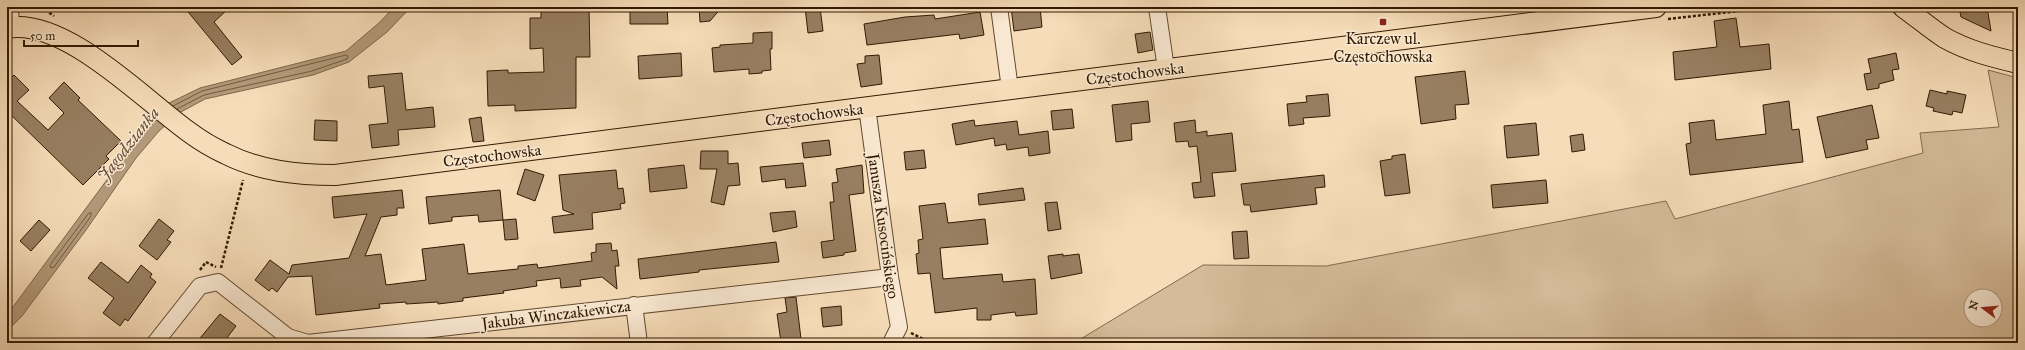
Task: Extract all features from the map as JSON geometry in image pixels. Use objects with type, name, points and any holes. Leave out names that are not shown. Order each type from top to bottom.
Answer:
[{"type":"main road","name":"Częstochowska","points":[[9,27],[45,32],[71,42],[190,133],[227,154],[258,166],[290,173],[335,175],[1624,9],[1656,7]]},
{"type":"main road","points":[[1903,7],[1954,43],[1976,52],[2018,63]]},
{"type":"street","points":[[9,27],[10,7]]},
{"type":"street","points":[[999,7],[1010,89]]},
{"type":"street","points":[[1157,7],[1166,69]]},
{"type":"street","name":"Janusza Kusocińskiego","points":[[867,107],[898,327]]},
{"type":"street","name":"Jakuba Winczakiewicza","points":[[155,343],[200,286],[218,282],[288,337],[308,343],[890,277]]},
{"type":"street","points":[[634,305],[639,343]]},
{"type":"street","points":[[891,343],[898,327]]},
{"type":"path","points":[[1739,7],[1740,11],[1765,7]]},
{"type":"path","points":[[223,256],[243,178]]},
{"type":"path","points":[[898,327],[931,343]]},
{"type":"shaded area","points":[[1988,70],[2018,78],[2018,343],[1074,343],[1203,265],[1326,266],[1666,201],[1675,219],[1923,153],[1920,133],[1999,127]]},
{"type":"water","points":[[394,7],[411,7],[387,32],[349,62],[313,75],[205,99],[179,113],[159,131],[136,158],[86,230],[22,316],[7,331],[7,315],[149,123],[167,104],[200,88],[346,51],[380,22]]},
{"type":"building","points":[[184,7],[230,7],[214,22],[242,57],[232,65]]},
{"type":"building","points":[[541,7],[589,7],[590,57],[576,57],[576,108],[515,111],[515,105],[488,106],[487,71],[508,70],[508,73],[544,72],[543,48],[530,49],[530,18],[541,18]]},
{"type":"building","points":[[630,7],[667,7],[668,24],[630,24]]},
{"type":"building","points":[[699,7],[722,7],[710,21],[700,22]]},
{"type":"building","points":[[805,7],[820,7],[823,31],[808,33]]},
{"type":"building","points":[[1011,7],[1040,7],[1042,27],[1014,31]]},
{"type":"building","points":[[1959,7],[1987,7],[1991,31],[1961,17]]},
{"type":"building","points":[[980,12],[984,35],[960,39],[959,34],[867,45],[864,24],[905,17],[934,15],[935,19]]},
{"type":"building","points":[[1736,18],[1740,47],[1769,44],[1771,69],[1675,80],[1673,52],[1717,47],[1714,21]]},
{"type":"building","points":[[772,32],[772,49],[770,49],[771,70],[762,71],[762,73],[749,74],[749,69],[714,72],[712,48],[720,47],[720,45],[753,43],[753,33]]},
{"type":"building","points":[[1150,32],[1153,50],[1138,53],[1135,34]]},
{"type":"building","points":[[681,53],[682,76],[639,79],[638,56]]},
{"type":"building","points":[[1896,53],[1899,69],[1892,70],[1894,80],[1879,84],[1879,88],[1867,90],[1864,74],[1871,73],[1868,59]]},
{"type":"building","points":[[879,55],[882,84],[861,87],[857,64],[865,63],[865,56]]},
{"type":"building","points":[[1465,71],[1469,104],[1455,105],[1456,119],[1421,124],[1415,77]]},
{"type":"building","points":[[402,73],[406,110],[433,107],[435,127],[398,130],[399,145],[372,148],[369,125],[388,123],[384,86],[369,88],[368,76]]},
{"type":"building","points":[[14,75],[29,90],[17,101],[48,130],[64,113],[49,98],[64,82],[80,98],[78,100],[121,141],[106,156],[109,159],[83,185],[7,111],[7,82]]},
{"type":"building","points":[[1930,90],[1947,94],[1947,91],[1966,95],[1962,113],[1953,111],[1952,115],[1933,111],[1934,108],[1926,106]]},
{"type":"building","points":[[1328,94],[1330,116],[1303,118],[1304,124],[1289,126],[1287,104],[1307,102],[1306,96]]},
{"type":"building","points":[[1148,101],[1150,122],[1131,124],[1132,140],[1116,142],[1112,105]]},
{"type":"building","points":[[1789,101],[1792,130],[1799,129],[1803,162],[1690,175],[1686,144],[1691,143],[1689,123],[1714,120],[1716,140],[1766,134],[1763,105]]},
{"type":"building","points":[[1872,105],[1879,138],[1866,140],[1868,149],[1826,158],[1817,117]]},
{"type":"building","points":[[1072,109],[1074,128],[1053,130],[1051,111]]},
{"type":"building","points":[[481,117],[484,141],[473,142],[469,119]]},
{"type":"building","points":[[315,120],[337,121],[337,141],[314,140]]},
{"type":"building","points":[[974,120],[975,126],[1017,121],[1019,135],[1048,131],[1050,153],[1029,156],[1028,147],[1007,150],[1006,144],[995,146],[994,138],[956,145],[952,124]]},
{"type":"building","points":[[1195,120],[1196,133],[1207,131],[1207,136],[1232,133],[1236,171],[1212,173],[1215,196],[1194,198],[1192,183],[1201,182],[1197,146],[1189,147],[1188,141],[1176,142],[1174,123]]},
{"type":"building","points":[[1536,123],[1539,155],[1507,158],[1504,126]]},
{"type":"building","points":[[1583,134],[1585,150],[1572,152],[1570,136]]},
{"type":"building","points":[[829,140],[831,155],[804,158],[802,143]]},
{"type":"building","points":[[924,150],[926,168],[906,170],[904,152]]},
{"type":"building","points":[[701,151],[728,151],[728,164],[738,163],[740,185],[728,186],[724,205],[711,202],[717,169],[700,169]]},
{"type":"building","points":[[1405,154],[1410,193],[1385,196],[1380,161],[1392,159],[1392,156]]},
{"type":"building","points":[[803,163],[806,186],[786,188],[785,179],[762,182],[760,167]]},
{"type":"building","points":[[684,165],[687,188],[650,192],[648,169]]},
{"type":"building","points":[[862,165],[864,193],[849,195],[856,251],[844,253],[844,255],[823,258],[821,242],[834,240],[830,202],[834,202],[832,183],[838,182],[836,169]]},
{"type":"building","points":[[525,169],[544,175],[535,201],[517,194]]},
{"type":"building","points":[[616,170],[618,189],[623,188],[625,203],[620,204],[621,209],[592,213],[593,229],[554,233],[552,217],[574,214],[563,210],[559,175]]},
{"type":"building","points":[[1324,175],[1325,187],[1315,188],[1317,204],[1251,212],[1250,205],[1244,205],[1241,184]]},
{"type":"building","points":[[1546,180],[1548,203],[1493,208],[1491,185]]},
{"type":"building","points":[[1023,188],[1025,200],[979,205],[978,194]]},
{"type":"building","points":[[402,190],[404,208],[397,208],[397,215],[381,217],[365,256],[381,254],[386,285],[426,280],[422,249],[464,244],[468,274],[518,269],[518,266],[537,264],[538,268],[592,261],[591,253],[596,252],[596,244],[611,243],[612,251],[617,250],[619,266],[615,266],[617,289],[602,277],[580,280],[581,286],[561,288],[560,278],[536,281],[537,286],[503,291],[504,293],[463,298],[463,301],[438,304],[438,302],[406,304],[406,302],[379,304],[380,308],[316,315],[312,276],[288,277],[277,292],[272,288],[269,291],[255,280],[270,260],[289,274],[292,265],[349,258],[367,214],[334,218],[332,197]]},
{"type":"building","points":[[500,190],[503,220],[479,222],[478,215],[452,217],[452,221],[429,224],[426,197]]},
{"type":"building","points":[[1057,202],[1061,229],[1048,231],[1045,203]]},
{"type":"building","points":[[945,203],[948,223],[985,219],[988,244],[940,248],[943,279],[1002,274],[1003,282],[1035,279],[1037,314],[1016,316],[1015,312],[991,315],[991,320],[977,320],[977,308],[935,313],[930,273],[918,274],[916,254],[919,253],[918,240],[923,239],[919,206]]},
{"type":"building","points":[[795,211],[797,227],[773,232],[770,213]]},
{"type":"building","points":[[159,219],[174,231],[167,240],[171,242],[157,260],[139,246]]},
{"type":"building","points":[[516,219],[518,239],[505,240],[503,220]]},
{"type":"building","points":[[39,220],[50,230],[31,251],[20,241]]},
{"type":"building","points":[[1247,231],[1249,258],[1234,259],[1232,232]]},
{"type":"building","points":[[776,242],[779,262],[699,270],[699,272],[640,279],[638,259]]},
{"type":"building","points":[[1063,254],[1063,256],[1079,254],[1082,273],[1051,279],[1048,256]]},
{"type":"building","points":[[101,262],[128,283],[141,265],[152,274],[150,277],[156,282],[128,321],[125,319],[120,326],[103,313],[114,298],[88,278]]},
{"type":"building","points":[[796,297],[801,339],[781,342],[777,314],[787,312],[785,298]]},
{"type":"building","points":[[841,306],[842,325],[823,327],[821,308]]},
{"type":"building","points":[[220,314],[236,326],[223,343],[196,343]]},
{"type":"place","name":"Karczew ul. Częstochowska","points":[[1383,22]]},
{"type":"water label","name":"Jagodzianka","points":[[128,144]]}]
